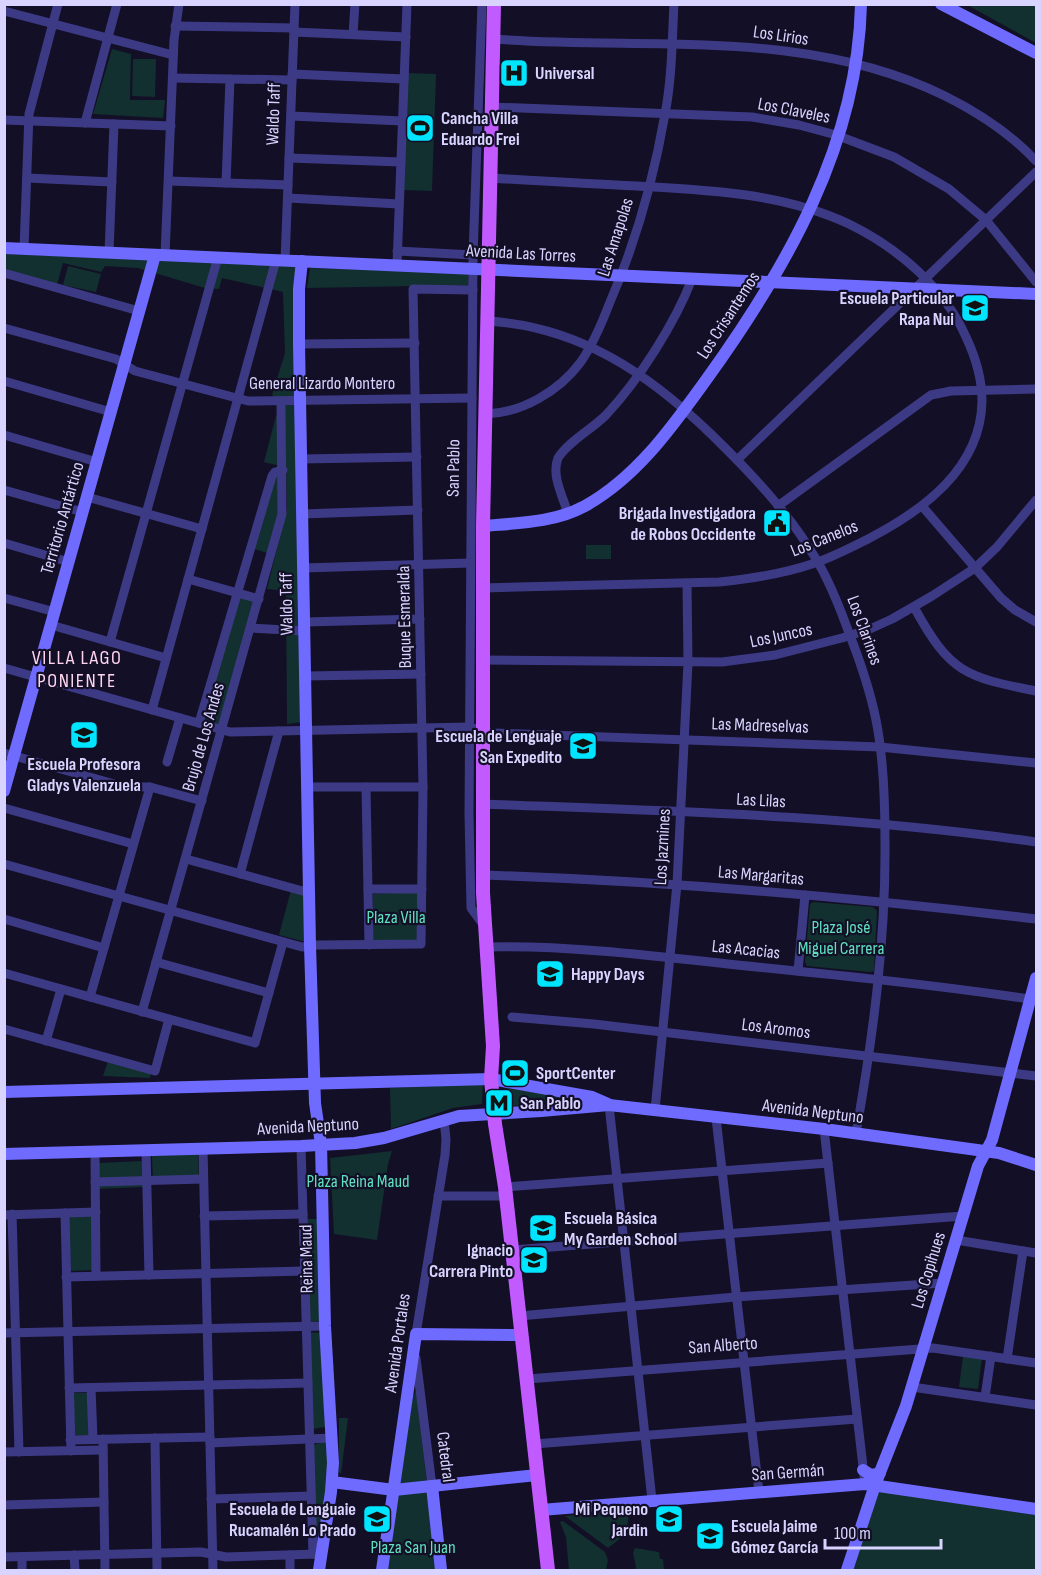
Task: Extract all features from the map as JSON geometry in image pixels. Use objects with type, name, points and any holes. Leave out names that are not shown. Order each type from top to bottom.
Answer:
[{"type":"main road","name":"San Pablo","points":[[494,4],[482,660],[475,729],[482,804],[484,927],[493,1046],[498,1062],[496,1079],[498,1114],[505,1150],[505,1186],[548,1570]]},
{"type":"street","points":[[24,249],[30,110],[58,4]]},
{"type":"street","points":[[85,123],[117,4]]},
{"type":"street","name":"Territorio Antártico","points":[[4,791],[9,754],[51,626],[139,311],[160,255],[169,181],[173,55],[179,4]]},
{"type":"street","name":"Waldo Taff","points":[[152,710],[238,399],[281,260],[288,198],[295,4]]},
{"type":"street","points":[[353,34],[355,4]]},
{"type":"street","points":[[397,265],[407,4]]},
{"type":"street","name":"San Pablo","points":[[482,4],[473,255],[470,563],[475,729],[470,903],[472,911],[484,927]]},
{"type":"street","name":"Las Amapolas","points":[[486,414],[500,413],[521,406],[553,390],[574,370],[590,346],[622,276],[648,187],[665,114],[674,4]]},
{"type":"street","name":"Los Crisantemos","points":[[483,526],[542,520],[568,514],[604,494],[649,454],[685,410],[736,339],[772,282],[810,209],[840,136],[856,63],[861,4]]},
{"type":"street","points":[[941,4],[1036,53]]},
{"type":"street","points":[[4,11],[173,55]]},
{"type":"street","points":[[175,26],[406,37]]},
{"type":"street","name":"Los Lirios","points":[[494,39],[759,47],[856,63],[901,77],[954,100],[1001,129],[1036,161]]},
{"type":"street","points":[[173,78],[404,79]]},
{"type":"street","points":[[226,183],[230,79]]},
{"type":"street","name":"Los Claveles","points":[[492,107],[764,118],[840,136],[894,158],[931,177],[962,199],[986,220],[1036,282]]},
{"type":"street","points":[[291,116],[402,121]]},
{"type":"street","points":[[4,120],[171,126]]},
{"type":"street","points":[[109,253],[114,124]]},
{"type":"street","points":[[289,158],[401,162]]},
{"type":"street","points":[[737,460],[1036,171]]},
{"type":"street","points":[[27,178],[112,182]]},
{"type":"street","name":"Los Canelos","points":[[483,588],[687,584],[745,579],[818,562],[873,536],[922,506],[947,483],[968,453],[980,420],[981,390],[973,355],[950,306],[926,278],[874,238],[848,224],[810,209],[717,191],[490,178]]},
{"type":"street","points":[[169,181],[288,185]]},
{"type":"street","points":[[288,198],[399,204]]},
{"type":"street","name":"Avenida Las Torres","points":[[4,248],[1036,294]]},
{"type":"street","name":"Avenida Las Torres","points":[[397,251],[473,255]]},
{"type":"street","points":[[110,642],[218,257]]},
{"type":"street","name":"Waldo Taff","points":[[302,261],[299,289],[299,344],[310,946]]},
{"type":"street","points":[[4,273],[139,311]]},
{"type":"street","points":[[568,514],[556,475],[558,458],[611,409],[638,374],[674,319],[692,279]]},
{"type":"street","name":"Buque Esmeralda","points":[[369,945],[421,944],[423,728],[413,289],[473,290]]},
{"type":"street","name":"Los Clarines","points":[[487,321],[531,325],[562,334],[590,346],[638,374],[685,410],[737,460],[778,506],[805,541],[836,598],[851,636],[874,710],[880,747],[885,824],[885,901],[878,980],[856,1133]]},
{"type":"street","name":"General Lizardo Montero","points":[[4,328],[116,359],[135,370],[253,402],[472,398]]},
{"type":"street","points":[[299,344],[415,343]]},
{"type":"street","points":[[4,381],[111,412]]},
{"type":"street","points":[[778,506],[926,398],[943,392],[1036,389]]},
{"type":"street","name":"Brujo de Los Andes","points":[[142,1011],[282,514],[282,402]]},
{"type":"street","points":[[4,435],[97,462]]},
{"type":"street","points":[[301,459],[417,457]]},
{"type":"street","name":"Brujo de Los Andes","points":[[200,723],[272,476],[275,472],[283,470]]},
{"type":"street","points":[[4,490],[83,512]]},
{"type":"street","points":[[87,497],[202,530]]},
{"type":"street","name":"Los Juncos","points":[[482,660],[722,662],[765,657],[851,636],[881,625],[914,607],[975,568],[997,547],[1036,500]]},
{"type":"street","points":[[922,506],[1008,604],[1036,622]]},
{"type":"street","points":[[302,514],[418,510]]},
{"type":"street","points":[[4,543],[69,562]]},
{"type":"street","points":[[303,568],[470,563]]},
{"type":"street","points":[[188,579],[259,599]]},
{"type":"street","name":"Los Jazmines","points":[[655,1110],[677,884],[688,663],[687,584]]},
{"type":"street","points":[[4,597],[55,612]]},
{"type":"street","points":[[914,607],[935,643],[957,666],[987,681],[1036,691]]},
{"type":"street","points":[[251,628],[305,627],[420,619]]},
{"type":"street","points":[[51,626],[166,658]]},
{"type":"street","name":"Las Madreselvas","points":[[4,668],[237,732],[475,729],[493,733],[880,747],[1036,763]]},
{"type":"street","points":[[306,676],[421,674]]},
{"type":"street","points":[[167,762],[180,718]]},
{"type":"street","points":[[240,874],[279,731]]},
{"type":"street","points":[[9,754],[125,787],[150,787],[202,801]]},
{"type":"street","points":[[90,997],[150,787]]},
{"type":"street","points":[[4,864],[302,947],[369,945],[366,787]]},
{"type":"street","points":[[308,788],[423,787]]},
{"type":"street","name":"Las Lilas","points":[[482,804],[681,812],[885,824],[1036,842]]},
{"type":"street","points":[[4,808],[134,844]]},
{"type":"street","points":[[186,860],[310,893]]},
{"type":"street","name":"Las Margaritas","points":[[483,875],[677,884],[885,901],[1036,920]]},
{"type":"street","points":[[368,889],[422,889]]},
{"type":"street","points":[[798,971],[805,895]]},
{"type":"street","points":[[4,919],[104,948]]},
{"type":"street","points":[[4,973],[255,1043],[283,942]]},
{"type":"street","name":"Reina Maud","points":[[310,946],[315,1084],[321,1144],[325,1326],[332,1438],[332,1482],[317,1554]]},
{"type":"street","name":"Las Acacias","points":[[486,947],[557,949],[671,958],[1034,999]]},
{"type":"street","points":[[156,962],[268,993]]},
{"type":"street","name":"Los Copihues","points":[[847,1570],[870,1485],[880,1473],[912,1387],[980,1162],[992,1140],[1010,1073],[1034,999],[1036,978]]},
{"type":"street","points":[[46,1041],[61,989]]},
{"type":"street","name":"Los Aromos","points":[[512,1017],[663,1032],[1036,1076]]},
{"type":"street","points":[[4,1029],[154,1071],[169,1019]]},
{"type":"street","name":"Avenida Neptuno","points":[[4,1092],[496,1079],[592,1097],[609,1105]]},
{"type":"street","points":[[609,1105],[652,1500]]},
{"type":"street","name":"Avenida Neptuno","points":[[4,1154],[301,1146],[377,1140],[467,1115],[609,1105],[824,1129],[1036,1158]]},
{"type":"street","points":[[716,1118],[759,1492]]},
{"type":"street","name":"Avenida Portales","points":[[382,1570],[446,1147],[444,1120]]},
{"type":"street","points":[[824,1129],[863,1470],[870,1485]]},
{"type":"street","name":"Reina Maud","points":[[301,1146],[311,1496],[319,1570]]},
{"type":"street","points":[[203,1149],[213,1570]]},
{"type":"street","points":[[146,1150],[149,1275]]},
{"type":"street","points":[[94,1151],[96,1276]]},
{"type":"street","name":"Avenida Neptuno","points":[[1013,1156],[1036,1164]]},
{"type":"street","points":[[438,1196],[505,1186],[828,1163]]},
{"type":"street","points":[[95,1182],[203,1179]]},
{"type":"street","points":[[19,1452],[16,1332],[8,1215],[96,1212]]},
{"type":"street","points":[[65,1213],[71,1451]]},
{"type":"street","points":[[204,1216],[303,1214]]},
{"type":"street","points":[[512,1250],[963,1216]]},
{"type":"street","points":[[956,1240],[1036,1253]]},
{"type":"street","points":[[1007,1359],[1023,1251]]},
{"type":"street","points":[[66,1277],[305,1271]]},
{"type":"street","points":[[519,1316],[943,1283]]},
{"type":"street","points":[[4,1333],[325,1326]]},
{"type":"street","points":[[416,1334],[521,1335]]},
{"type":"street","name":"Catedral","points":[[414,1347],[441,1570]]},
{"type":"street","name":"San Alberto","points":[[526,1379],[933,1348],[1036,1363]]},
{"type":"street","points":[[985,1398],[991,1356]]},
{"type":"street","points":[[69,1388],[308,1383]]},
{"type":"street","points":[[912,1387],[1036,1405]]},
{"type":"street","points":[[91,1388],[98,1439],[103,1450],[105,1570]]},
{"type":"street","points":[[534,1444],[858,1419]]},
{"type":"street","points":[[155,1438],[157,1570]]},
{"type":"street","points":[[70,1440],[332,1438]]},
{"type":"street","points":[[4,1452],[103,1450]]},
{"type":"street","points":[[863,1470],[871,1475],[880,1473]]},
{"type":"street","points":[[332,1482],[394,1490],[537,1475]]},
{"type":"street","name":"San Germán","points":[[541,1510],[870,1485],[1036,1509]]},
{"type":"street","points":[[211,1499],[311,1496]]},
{"type":"street","points":[[4,1505],[104,1502]]},
{"type":"street","points":[[4,1557],[201,1552],[226,1557],[317,1554]]},
{"type":"street","points":[[290,1555],[291,1570]]},
{"type":"street","points":[[74,1556],[75,1570]]},
{"type":"street","points":[[22,1557],[22,1570]]},
{"type":"green space","points":[[966,5],[1036,5],[1036,43],[969,6]]},
{"type":"green space","points":[[112,49],[131,54],[130,100],[165,100],[163,118],[93,114]]},
{"type":"green space","points":[[133,59],[156,59],[155,97],[132,96]]},
{"type":"green space","points":[[407,73],[436,74],[432,191],[403,190]]},
{"type":"green space","points":[[5,254],[297,266],[303,722],[287,724],[286,591],[267,589],[287,509],[285,407],[272,395],[285,353],[283,292],[222,278],[219,289],[205,288],[138,268],[105,266],[101,272],[63,263],[57,285],[5,269]]},
{"type":"green space","points":[[68,266],[101,274],[96,292],[63,285]]},
{"type":"green space","points":[[310,268],[468,273],[468,285],[307,288]]},
{"type":"green space","points":[[276,416],[279,417],[280,466],[264,462]]},
{"type":"green space","points":[[279,476],[279,509],[267,553],[254,549],[274,477]]},
{"type":"green space","points":[[586,545],[611,545],[611,559],[586,559]]},
{"type":"green space","points":[[239,595],[255,600],[220,726],[203,720]]},
{"type":"green space","points":[[291,890],[306,894],[306,942],[279,935]]},
{"type":"green space","name":"Plaza Villa","points":[[420,892],[419,941],[373,941],[373,894]]},
{"type":"green space","name":"Plaza José Miguel Carrera","points":[[813,902],[873,907],[877,911],[874,971],[807,966],[805,962],[810,904]]},
{"type":"green space","points":[[108,1061],[151,1074],[150,1078],[103,1076]]},
{"type":"green space","points":[[483,1084],[482,1104],[453,1108],[391,1129],[390,1088]]},
{"type":"green space","points":[[508,1088],[603,1103],[509,1106],[506,1090]]},
{"type":"green space","name":"Plaza Reina Maud","points":[[392,1151],[377,1240],[334,1234],[330,1158]]},
{"type":"green space","points":[[198,1154],[199,1181],[153,1182],[152,1156]]},
{"type":"green space","points":[[143,1161],[143,1187],[97,1189],[97,1163]]},
{"type":"green space","points":[[68,1215],[92,1216],[93,1270],[70,1271]]},
{"type":"green space","points":[[305,1219],[318,1219],[320,1321],[308,1322]]},
{"type":"green space","points":[[308,1332],[322,1333],[325,1427],[312,1429]]},
{"type":"green space","points":[[963,1356],[982,1358],[978,1389],[959,1387]]},
{"type":"green space","name":"Plaza San Juan","points":[[416,1391],[437,1570],[386,1570],[413,1396]]},
{"type":"green space","points":[[72,1393],[87,1393],[89,1435],[73,1435]]},
{"type":"green space","points":[[339,1418],[348,1418],[341,1474],[339,1472]]},
{"type":"green space","points":[[327,1441],[327,1481],[318,1547],[314,1547],[313,1445]]},
{"type":"green space","points":[[880,1491],[1036,1515],[1036,1570],[851,1570],[876,1495]]},
{"type":"green space","points":[[630,1507],[626,1534],[608,1548],[565,1516]]},
{"type":"green space","points":[[563,1521],[605,1552],[608,1560],[606,1570],[569,1570],[566,1537],[560,1522]]},
{"type":"green space","points":[[635,1548],[659,1552],[660,1559],[663,1559],[664,1570],[635,1570],[633,1553]]},
{"type":"place","name":"Universal","points":[[514,73]]},
{"type":"place","name":"Cancha Villa Eduardo Frei","points":[[420,128]]},
{"type":"place","name":"Escuela Particular Rapa Nui","points":[[975,308]]},
{"type":"place","name":"Brigada Investigadora de Robos Occidente","points":[[777,523]]},
{"type":"place","name":"Escuela Profesora Gladys Valenzuela","points":[[84,735]]},
{"type":"place","name":"Escuela de Lenguaje San Expedito","points":[[583,746]]},
{"type":"place","name":"Happy Days","points":[[550,974]]},
{"type":"place","name":"SportCenter","points":[[515,1073]]},
{"type":"place","name":"San Pablo","points":[[499,1103]]},
{"type":"place","name":"Escuela Básica My Garden School","points":[[543,1228]]},
{"type":"place","name":"Ignacio Carrera Pinto","points":[[534,1260]]},
{"type":"place","name":"Escuela de Lenguaie Rucamalén Lo Prado","points":[[377,1519]]},
{"type":"place","name":"Mi Pequeno Jardin","points":[[669,1519]]},
{"type":"place","name":"Escuela Jaime Gómez García","points":[[710,1536]]},
{"type":"district","name":"VILLA LAGO PONIENTE","points":[[77,668]]}]
